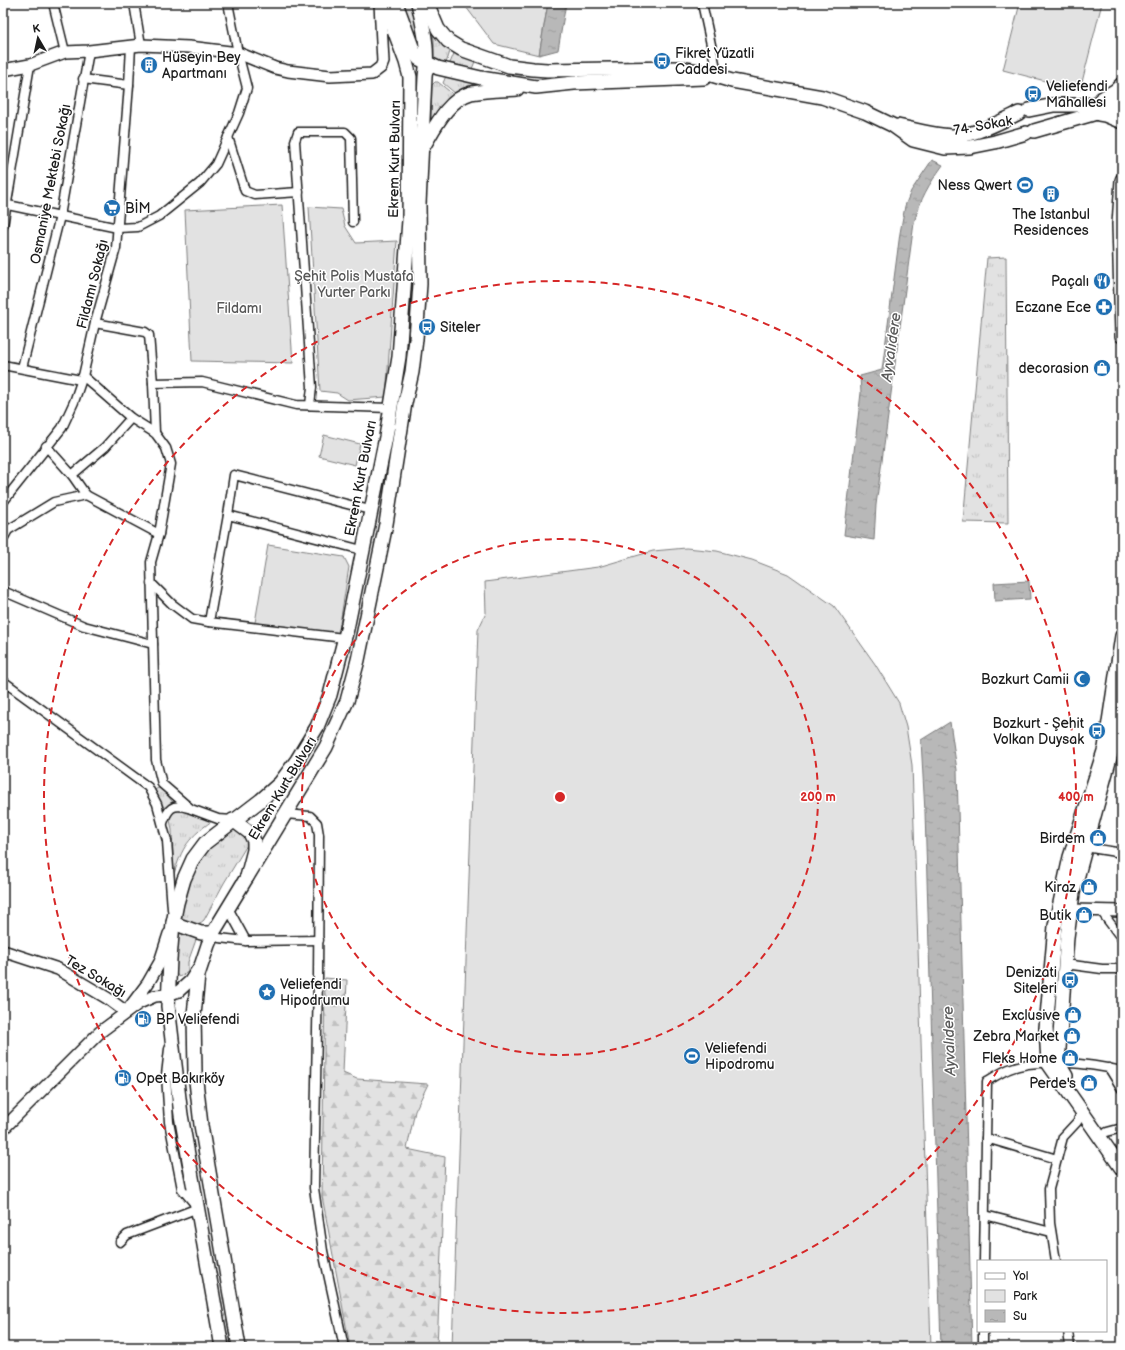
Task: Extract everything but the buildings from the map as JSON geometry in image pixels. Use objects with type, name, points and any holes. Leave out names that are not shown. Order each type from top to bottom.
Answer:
[{"type":"main road","name":"Ekrem Kurt Bulvarı","points":[[222,1347],[181,1115],[171,1034],[167,995],[173,923],[184,879],[193,859],[205,842],[261,800],[280,783],[297,760],[317,728],[330,695],[344,638],[399,357],[409,228],[411,82],[406,62],[384,3]]},
{"type":"main road","points":[[396,3],[414,52],[419,59],[427,64],[481,78],[536,87]]},
{"type":"main road","name":"Ekrem Kurt Bulvarı","points":[[239,1347],[201,1125],[195,1072],[194,1015],[198,975],[212,933],[326,747],[347,701],[358,660],[386,524],[405,402],[412,372],[416,339],[420,284],[419,204],[425,77],[427,64],[426,34],[418,3]]},
{"type":"main road","points":[[427,3],[438,29],[448,41],[461,49],[509,66],[533,69],[679,68],[698,70],[718,77],[822,97],[865,112],[892,125]]},
{"type":"main road","points":[[481,78],[479,72],[480,63],[486,58]]},
{"type":"main road","points":[[422,149],[443,114],[459,99],[470,94],[582,82],[718,77]]},
{"type":"main road","points":[[1090,110],[1122,84]]},
{"type":"main road","points":[[1090,110],[1122,99]]},
{"type":"main road","name":"74. Sokak","points":[[892,125],[933,134],[958,136],[974,132],[1024,111],[1054,105],[1090,110],[1122,107]]},
{"type":"main road","points":[[1090,110],[1122,122]]},
{"type":"main road","name":"74. Sokak","points":[[892,125],[913,140],[945,148],[970,147],[995,142],[1030,132],[1090,110]]},
{"type":"main road","points":[[1024,111],[1036,113],[1039,121],[1037,128],[1030,132],[1019,130],[1016,127],[1015,120],[1024,111]]},
{"type":"main road","points":[[1122,180],[1119,224],[1122,336]]},
{"type":"main road","points":[[1122,636],[1118,667],[1116,705],[1105,748],[1070,857],[1054,926],[1046,1028],[1053,1063],[1082,1112],[1122,1169]]},
{"type":"main road","points":[[1122,714],[1073,893],[1053,1063],[1122,1153]]},
{"type":"main road","points":[[233,820],[250,833],[254,841],[254,850],[247,877]]},
{"type":"main road","points":[[173,923],[190,930],[202,933],[212,933]]},
{"type":"street","points":[[53,3],[65,52]]},
{"type":"street","name":"Fildamı Sokağı","points":[[3,502],[46,446],[62,428],[74,402],[82,378],[95,323],[111,269],[116,248],[129,85],[136,45],[134,3]]},
{"type":"street","points":[[5,204],[118,228],[138,227],[158,216],[200,183],[216,164],[239,113],[246,88],[228,3]]},
{"type":"street","points":[[3,70],[30,65],[65,52],[136,45],[189,47],[238,54],[275,68],[288,71],[330,76],[372,74],[381,67],[383,62],[380,3]]},
{"type":"street","points":[[702,3],[718,77]]},
{"type":"street","name":"Osmaniye Mektebi Sokağı","points":[[22,368],[60,216],[89,50]]},
{"type":"street","points":[[3,226],[5,204],[30,65]]},
{"type":"street","points":[[83,79],[129,85]]},
{"type":"street","points":[[310,405],[312,387],[295,141],[298,132],[346,132],[351,138],[353,222]]},
{"type":"street","points":[[228,137],[245,191],[255,195],[299,192]]},
{"type":"street","points":[[95,323],[146,332],[149,335],[155,433]]},
{"type":"street","points":[[3,365],[82,378],[131,418],[155,433],[166,448],[171,464],[159,534],[151,562],[156,760],[162,784],[191,809]]},
{"type":"street","points":[[153,383],[202,382],[296,405],[390,408]]},
{"type":"street","points":[[72,475],[106,446],[131,418]]},
{"type":"street","points":[[46,446],[72,475],[86,495],[159,534]]},
{"type":"street","points":[[209,622],[234,475],[370,510]]},
{"type":"street","points":[[3,539],[5,528],[54,502],[86,495]]},
{"type":"street","points":[[228,515],[362,550]]},
{"type":"street","points":[[151,583],[172,604],[192,619],[344,638]]},
{"type":"street","points":[[3,591],[84,626],[153,644]]},
{"type":"street","points":[[3,681],[148,787],[157,804],[167,841],[173,923],[160,962],[148,983],[126,1012]]},
{"type":"street","points":[[148,787],[162,784]]},
{"type":"street","points":[[163,823],[168,811],[172,808],[181,806],[218,819],[233,820]]},
{"type":"street","points":[[285,814],[310,816],[317,823],[319,835],[319,940],[314,1188],[323,1251],[344,1347]]},
{"type":"street","points":[[1085,847],[1122,853]]},
{"type":"street","points":[[228,908],[246,941]]},
{"type":"street","points":[[1058,912],[1071,910],[1122,911]]},
{"type":"street","points":[[1101,911],[1122,939]]},
{"type":"street","points":[[212,933],[218,938],[246,941],[319,940]]},
{"type":"street","name":"Tez Sokağı","points":[[3,951],[58,969],[107,998],[126,1012]]},
{"type":"street","points":[[3,1129],[100,1032],[139,1003],[155,996],[167,995],[179,991],[190,981],[203,960]]},
{"type":"street","points":[[1065,964],[1102,969],[1122,969]]},
{"type":"street","points":[[984,1260],[987,1081],[1010,1069],[1036,1064],[1078,1063],[1122,1071]]},
{"type":"street","points":[[1109,1068],[1122,1089]]},
{"type":"street","points":[[1056,1260],[1050,1223],[1049,1189],[1063,1137],[1076,1122],[1082,1112]]},
{"type":"street","points":[[1107,1132],[1122,1128]]},
{"type":"street","points":[[986,1138],[1057,1159]]},
{"type":"street","points":[[120,1242],[127,1235],[198,1208]]},
{"type":"street","points":[[985,1215],[1051,1232]]},
{"type":"street","points":[[983,1332],[983,1347]]},
{"type":"street","points":[[1068,1332],[1070,1347]]},
{"type":"green space","points":[[402,3],[411,3],[421,46],[419,49]]},
{"type":"green space","points":[[463,3],[548,3],[539,55],[494,44]]},
{"type":"green space","points":[[1020,3],[1102,3],[1080,90],[1003,70]]},
{"type":"green space","points":[[432,25],[451,49],[446,63],[434,59]]},
{"type":"green space","points":[[455,51],[476,59],[472,69],[450,63]]},
{"type":"green space","points":[[446,76],[469,81],[474,84],[456,94],[443,83]]},
{"type":"green space","points":[[435,82],[438,82],[455,96],[431,121],[432,85]]},
{"type":"green space","name":"Fildamı","points":[[282,205],[293,363],[192,361],[185,210]]},
{"type":"green space","name":"Şehit Polis Mustafa Yurter Parkı","points":[[309,207],[341,209],[345,226],[356,243],[397,241],[386,397],[348,400],[337,393],[320,391]]},
{"type":"green space","points":[[1006,257],[1008,523],[963,522],[987,258]]},
{"type":"green space","points":[[324,435],[360,444],[355,465],[319,456]]},
{"type":"green space","points":[[268,545],[344,557],[349,567],[338,636],[255,623]]},
{"type":"green space","name":"Veliefendi Hipodromu","points":[[686,548],[717,551],[752,560],[788,574],[834,606],[875,664],[899,703],[906,727],[912,765],[931,1347],[452,1347],[478,630],[486,613],[485,582],[598,567],[653,551]]},
{"type":"green space","points":[[158,788],[162,788],[174,804],[166,810],[153,791]]},
{"type":"green space","points":[[178,809],[212,821],[196,834],[185,846],[178,861],[172,881],[172,830],[169,815]]},
{"type":"green space","points":[[231,829],[238,829],[249,841],[247,845],[204,920],[196,924],[182,920],[184,904],[198,862],[210,846]]},
{"type":"green space","points":[[177,930],[197,937],[188,962],[188,972],[179,977],[174,971]]},
{"type":"green space","points":[[325,978],[347,980],[343,1073],[357,1079],[428,1084],[415,1111],[407,1149],[445,1157],[437,1347],[350,1347],[322,1196]]},
{"type":"water","points":[[548,3],[566,3],[558,50],[539,55]]},
{"type":"water","name":"Ayvalıdere","points":[[932,160],[943,165],[933,179],[919,206],[914,223],[876,505],[874,540],[844,535],[861,393],[860,376],[882,370],[900,233],[905,206],[911,191]]},
{"type":"water","points":[[1029,581],[1030,599],[995,601],[994,583]]},
{"type":"water","name":"Ayvalıdere","points":[[950,722],[957,770],[972,1347],[941,1347],[925,812],[921,740]]},
{"type":"place","name":"Fikret Yüzatli Caddesi","points":[[662,61]]},
{"type":"place","name":"Hüseyin Bey Apartmanı","points":[[149,65]]},
{"type":"place","name":"Veliefendi Mahallesi","points":[[1033,94]]},
{"type":"place","name":"Ness Qwert","points":[[1025,185]]},
{"type":"place","name":"The Istanbul Residences","points":[[1051,194]]},
{"type":"place","name":"BİM","points":[[112,208]]},
{"type":"place","name":"Paçalı","points":[[1102,281]]},
{"type":"place","name":"Eczane Ece","points":[[1104,307]]},
{"type":"place","name":"Siteler","points":[[427,327]]},
{"type":"place","name":"decorasion","points":[[1102,368]]},
{"type":"place","name":"Bozkurt Camii","points":[[1082,679]]},
{"type":"place","name":"Bozkurt - Şehit Volkan Duysak","points":[[1097,731]]},
{"type":"place","name":"Birdem","points":[[1098,838]]},
{"type":"place","name":"Kiraz","points":[[1089,887]]},
{"type":"place","name":"Butik","points":[[1084,915]]},
{"type":"place","name":"Denizati Siteleri","points":[[1070,980]]},
{"type":"place","name":"Veliefendi Hipodrumu","points":[[267,992]]},
{"type":"place","name":"Exclusive","points":[[1073,1015]]},
{"type":"place","name":"BP Veliefendi","points":[[143,1019]]},
{"type":"place","name":"Zebra Market","points":[[1072,1036]]},
{"type":"place","name":"Veliefendi Hipodromu","points":[[692,1056]]},
{"type":"place","name":"Fleks Home","points":[[1070,1058]]},
{"type":"place","name":"Opet Bakırköy","points":[[123,1078]]},
{"type":"place","name":"Perde's","points":[[1089,1083]]}]
